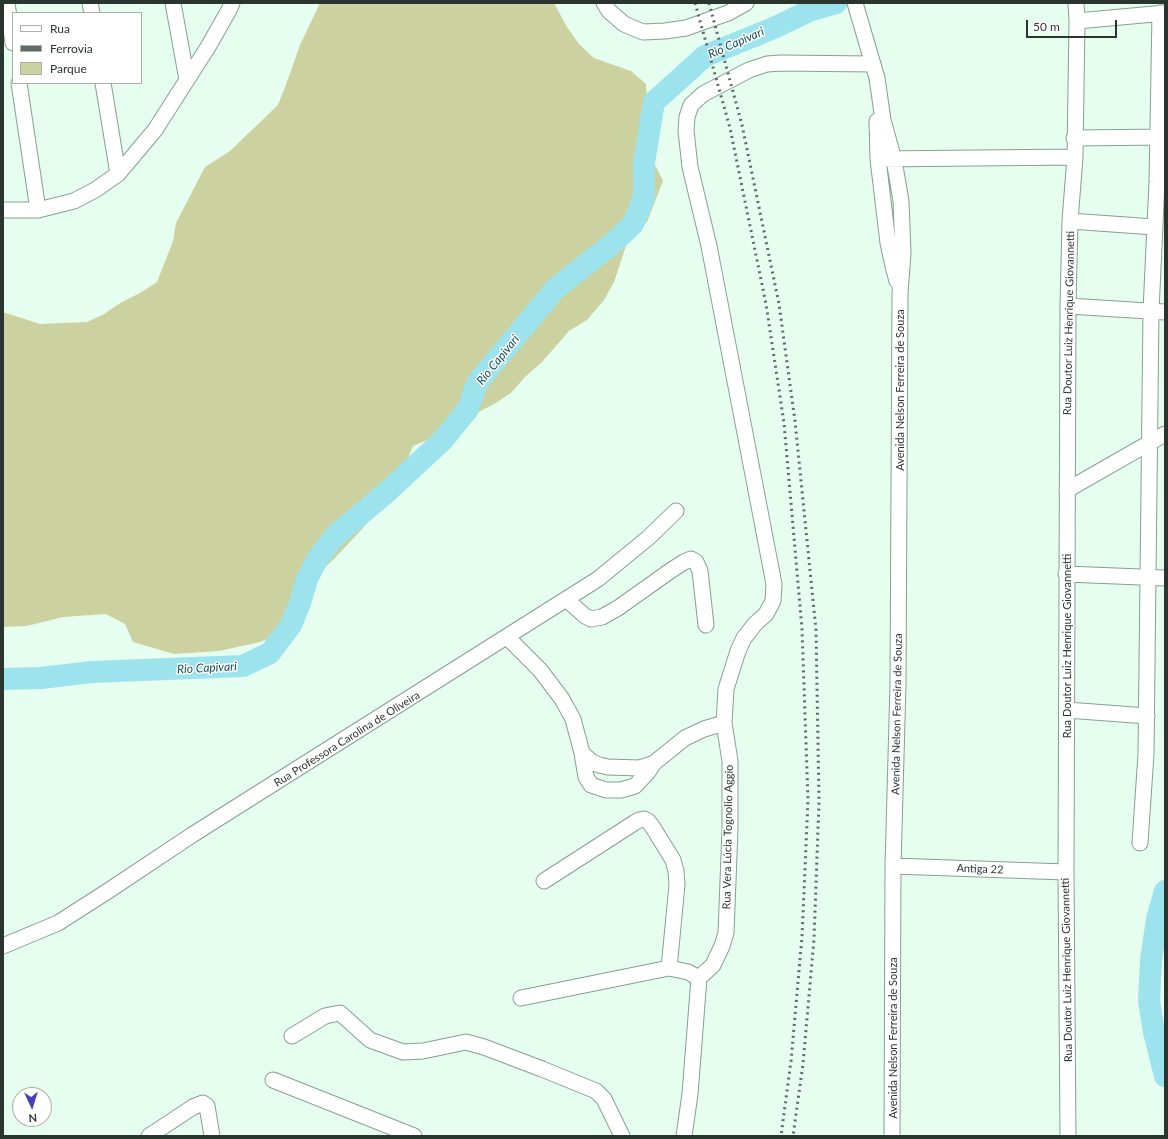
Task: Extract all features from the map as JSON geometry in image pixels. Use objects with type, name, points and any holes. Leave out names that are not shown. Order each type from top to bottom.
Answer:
[{"type":"street","points":[[7,3],[12,36]]},
{"type":"street","points":[[173,3],[187,80]]},
{"type":"street","points":[[3,210],[38,210],[74,201],[95,190],[118,174],[155,130],[208,46],[232,3]]},
{"type":"street","points":[[604,3],[609,11],[624,24],[643,32],[686,28],[728,13],[746,3]]},
{"type":"street","name":"Avenida Nelson Ferreira de Souza","points":[[855,3],[877,78],[883,120],[894,160],[901,200],[903,253],[900,293],[898,684],[894,866],[892,1136]]},
{"type":"street","name":"Rua Doutor Luiz Henrique Giovannetti","points":[[1068,1136],[1066,574],[1068,306],[1070,221],[1075,157],[1076,3]]},
{"type":"street","points":[[1077,21],[1162,13],[1161,137],[1154,227],[1158,311],[1150,443],[1146,775],[1140,843]]},
{"type":"street","name":"Rua Vera Lúcia Tognolio Aggio","points":[[699,978],[713,965],[726,933],[730,829],[730,768],[727,736],[724,723],[726,689],[736,657],[744,638],[755,624],[766,614],[773,601],[774,584],[709,246],[690,167],[686,131],[687,117],[691,105],[703,94],[749,70],[767,64],[873,64]]},
{"type":"street","name":"Avenida Nelson Ferreira de Souza","points":[[877,78],[878,159],[888,243],[892,266],[900,293]]},
{"type":"street","points":[[19,84],[38,210]]},
{"type":"street","points":[[103,84],[118,174]]},
{"type":"street","points":[[1074,138],[1161,137]]},
{"type":"street","points":[[878,159],[1075,157]]},
{"type":"street","points":[[1070,221],[1154,227]]},
{"type":"street","points":[[1068,306],[1158,311]]},
{"type":"street","points":[[1067,490],[1165,434]]},
{"type":"street","name":"Rua Professora Carolina de Oliveira","points":[[3,946],[58,923],[199,831],[598,579],[648,538],[676,511]]},
{"type":"street","points":[[566,599],[585,616],[591,619],[602,617],[618,608],[670,571],[691,559],[696,562],[700,570],[706,625]]},
{"type":"street","points":[[1066,574],[1165,578]]},
{"type":"street","points":[[507,637],[540,670],[562,699],[573,719],[582,753],[586,777],[591,785],[606,790],[621,790],[635,786],[654,763],[685,738],[704,729],[724,723]]},
{"type":"street","points":[[1067,710],[1147,716]]},
{"type":"street","points":[[582,753],[592,762],[608,767],[640,768],[654,763]]},
{"type":"street","points":[[544,881],[639,820],[644,819],[648,821],[674,860],[676,871],[669,968]]},
{"type":"street","name":"Antiga 22","points":[[894,866],[1066,872]]},
{"type":"street","points":[[521,998],[669,968],[688,972],[699,978],[690,1094],[684,1136]]},
{"type":"street","points":[[292,1036],[325,1016],[340,1013],[370,1040],[403,1052],[423,1051],[466,1042],[484,1047],[596,1091],[604,1099],[622,1136]]},
{"type":"street","points":[[273,1080],[414,1136]]},
{"type":"street","points":[[149,1136],[193,1107],[203,1103],[207,1106],[212,1136]]},
{"type":"green space","points":[[320,3],[554,3],[567,27],[579,44],[594,58],[631,71],[646,84],[649,131],[644,145],[646,146],[663,181],[647,222],[629,237],[614,282],[604,300],[587,320],[569,331],[542,362],[525,377],[511,393],[444,433],[413,446],[403,471],[386,490],[376,509],[363,528],[318,574],[288,615],[278,634],[260,642],[219,651],[174,654],[133,642],[125,624],[106,614],[63,617],[27,626],[3,627],[3,312],[40,324],[87,322],[104,314],[157,282],[173,241],[176,223],[205,167],[230,151],[278,105],[300,45]]},
{"type":"waterway","name":"Rio Capivari","points":[[3,679],[41,678],[92,672],[243,666],[270,653],[291,625],[300,603],[307,579],[318,558],[335,536],[388,491],[442,441],[468,409],[477,383],[556,288],[612,244],[633,224],[644,197],[644,163],[654,102],[705,56],[776,27],[809,11],[836,3]]},
{"type":"waterway","points":[[1165,891],[1157,919],[1151,960],[1149,1001],[1154,1032],[1165,1076]]},
{"type":"railway","points":[[695,3],[730,128],[766,304],[784,423],[802,629],[808,800],[802,937],[791,1061],[781,1136]]},
{"type":"railway","points":[[709,3],[742,125],[779,304],[795,421],[816,630],[819,802],[814,939],[803,1064],[793,1136]]}]
